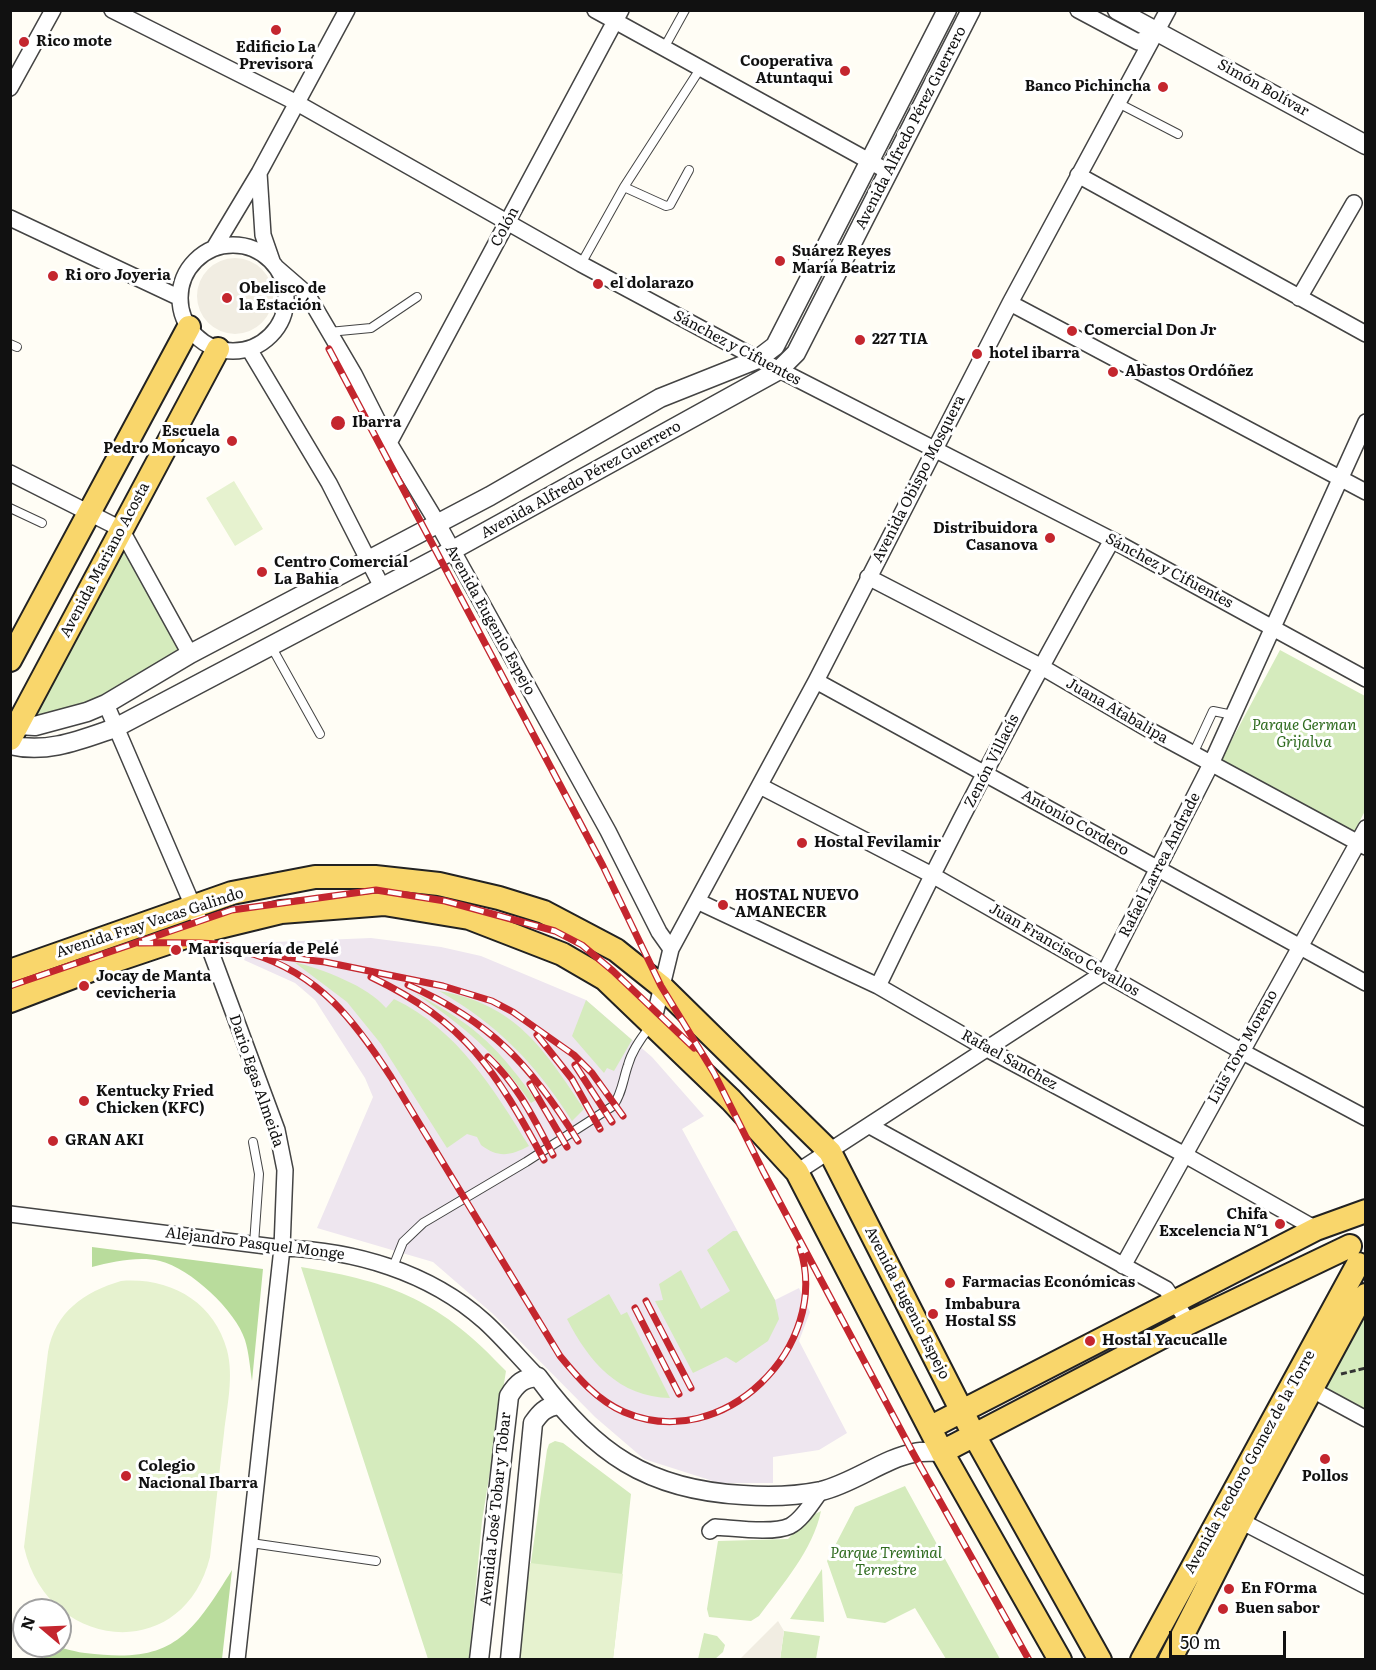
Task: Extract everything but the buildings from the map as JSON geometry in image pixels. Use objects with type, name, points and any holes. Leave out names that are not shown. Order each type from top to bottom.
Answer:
[{"type":"main road","points":[[10,660],[189,327]]},
{"type":"main road","name":"Avenida Mariano Acosta","points":[[13,736],[218,349]]},
{"type":"main road","name":"Avenida Fray Vacas Galindo","points":[[10,971],[232,893],[315,877],[375,877],[439,884],[499,898],[544,912],[616,950],[662,986]]},
{"type":"main road","name":"Avenida Fray Vacas Galindo","points":[[10,1001],[120,959],[203,931],[281,912],[384,904],[469,918],[562,954],[605,979],[653,1023]]},
{"type":"main road","name":"Avenida Eugenio Espejo","points":[[662,986],[830,1152],[974,1435],[1100,1659]]},
{"type":"main road","points":[[653,1023],[731,1100],[797,1172],[942,1452],[1060,1659]]},
{"type":"main road","points":[[930,1427],[961,1409],[1316,1229],[1365,1212]]},
{"type":"main road","name":"Avenida Teodoro Gomez de la Torre","points":[[1146,1651],[1231,1516],[1303,1385],[1358,1260],[1353,1228],[1365,1212]]},
{"type":"main road","points":[[942,1452],[1189,1323],[1358,1260]]},
{"type":"main road","name":"Avenida Teodoro Gomez de la Torre","points":[[1303,1385],[1365,1294]]},
{"type":"main road","name":"Avenida Teodoro Gomez de la Torre","points":[[1175,1658],[1231,1516]]},
{"type":"street","points":[[10,88],[53,10]]},
{"type":"street","name":"Sánchez y Cifuentes","points":[[112,10],[297,103],[581,264],[779,370],[1112,540],[1365,679]]},
{"type":"street","points":[[595,10],[618,16],[664,48],[700,69],[889,172]]},
{"type":"street","name":"Avenida Alfredo Pérez Guerrero","points":[[947,10],[775,346],[758,359],[660,398],[438,524],[190,654],[106,704],[87,712],[35,726],[13,736],[29,750],[63,746],[115,728],[451,551],[779,370],[796,353],[971,10]]},
{"type":"street","points":[[1078,10],[1138,42],[1158,33]]},
{"type":"street","name":"Simón Bolívar","points":[[1117,10],[1158,33],[1182,43],[1365,145]]},
{"type":"street","name":"Avenida Obispo Mosquera","points":[[671,949],[816,681],[1010,303],[1158,33],[1168,10]]},
{"type":"street","points":[[214,248],[259,173],[343,12]]},
{"type":"street","name":"Colón","points":[[389,443],[618,16]]},
{"type":"street","points":[[259,173],[262,190],[263,235],[275,265],[285,291],[283,315],[276,330],[264,341],[249,349],[233,351],[218,349],[201,341],[182,314],[180,298],[182,282],[189,268],[200,256],[214,248],[229,244],[245,245],[260,251],[275,265]]},
{"type":"street","points":[[1078,176],[1365,334]]},
{"type":"street","points":[[1299,298],[1354,203]]},
{"type":"street","points":[[10,218],[180,298]]},
{"type":"street","name":"Avenida Eugenio Espejo","points":[[275,265],[307,294],[389,443],[438,524],[608,831],[659,932],[671,949]]},
{"type":"street","points":[[1010,303],[1365,492]]},
{"type":"street","points":[[249,349],[329,483],[382,587]]},
{"type":"street","name":"Rafael Larrea Andrade","points":[[797,1172],[1105,972],[1211,764],[1365,422]]},
{"type":"street","points":[[10,473],[121,529],[190,654]]},
{"type":"street","name":"Zenón Villacís","points":[[878,986],[932,875],[1040,666],[1112,540]]},
{"type":"street","name":"Juana Atabalipa","points":[[868,577],[1040,666],[1211,764],[1362,844]]},
{"type":"street","name":"Antonio Cordero","points":[[816,681],[1365,983]]},
{"type":"street","name":"Dario Egas Almeida","points":[[106,704],[203,931],[277,1130],[285,1170],[282,1248],[237,1659]]},
{"type":"street","name":"Juan Francisco Cevallos","points":[[760,786],[932,875],[1241,1051],[1365,1118]]},
{"type":"street","name":"Luis Toro Moreno","points":[[1123,1266],[1299,945],[1362,844],[1365,828]]},
{"type":"street","name":"Rafael Sanchez","points":[[697,901],[878,986],[1316,1229]]},
{"type":"street","points":[[653,1023],[671,949]]},
{"type":"street","points":[[870,1126],[1166,1289],[1176,1300],[1189,1323]]},
{"type":"street","name":"Alejandro Pasquel Monge","points":[[10,1214],[282,1248],[317,1249],[393,1267],[452,1298],[484,1321],[538,1377],[558,1405],[617,1458],[660,1482],[715,1494],[757,1496],[821,1491],[913,1453],[942,1452]]},
{"type":"street","name":"Avenida José Tobar y Tobar","points":[[479,1659],[509,1396],[517,1383],[526,1378],[538,1377]]},
{"type":"street","points":[[1303,1385],[1365,1419]]},
{"type":"street","name":"Avenida José Tobar y Tobar","points":[[510,1659],[533,1423],[541,1411],[558,1405]]},
{"type":"street","points":[[913,1453],[930,1427]]},
{"type":"street","points":[[710,1531],[715,1527],[779,1529],[790,1525],[802,1516],[821,1491]]},
{"type":"street","points":[[1231,1516],[1365,1586]]},
{"type":"street","points":[[1146,1651],[1175,1658]]},
{"type":"lane","points":[[664,48],[685,10]]},
{"type":"lane","points":[[581,264],[624,186],[700,69]]},
{"type":"lane","points":[[1118,103],[1178,134]]},
{"type":"lane","points":[[624,186],[666,207],[670,205],[689,170]]},
{"type":"lane","points":[[329,332],[371,328],[417,297]]},
{"type":"lane","points":[[10,508],[42,523]]},
{"type":"lane","points":[[271,645],[320,734]]},
{"type":"lane","points":[[1193,754],[1214,711],[1233,714]]},
{"type":"lane","points":[[393,1267],[403,1242],[423,1223],[526,1162],[613,1106],[637,1044],[653,1023]]},
{"type":"lane","points":[[253,1142],[259,1174],[254,1244]]},
{"type":"lane","points":[[251,1543],[376,1561]]},
{"type":"path","points":[[1337,1375],[1365,1368]]},
{"type":"shaded area","points":[[235,258],[249,261],[262,269],[270,282],[273,296],[270,310],[262,323],[249,331],[235,334],[221,331],[208,323],[200,310],[197,296],[200,282],[208,269],[221,261]]},
{"type":"shaded area","points":[[371,938],[441,947],[481,956],[586,1000],[652,1057],[704,1116],[682,1129],[775,1300],[799,1288],[810,1312],[799,1341],[847,1433],[819,1450],[773,1457],[773,1483],[719,1483],[644,1459],[595,1417],[493,1314],[433,1262],[317,1228],[373,1097],[365,1078],[315,1000],[295,983],[244,960],[250,943]]},
{"type":"shaded area","points":[[778,1621],[784,1631],[780,1659],[740,1659]]},
{"type":"green space","points":[[234,481],[263,529],[235,546],[206,498]]},
{"type":"green space","points":[[125,547],[182,651],[88,704],[30,718]]},
{"type":"green space","name":"Parque German Grijalva","points":[[1280,650],[1365,696],[1365,811],[1354,832],[1221,760]]},
{"type":"green space","points":[[294,962],[331,974],[356,986],[386,1008],[394,999],[437,1027],[472,1062],[502,1103],[529,1146],[510,1154],[499,1154],[481,1145],[477,1137],[467,1134],[447,1148],[381,1044],[347,1002]]},
{"type":"green space","points":[[439,991],[466,997],[489,1006],[508,1018],[541,1049],[584,1109],[572,1121],[544,1081],[514,1047],[479,1017]]},
{"type":"green space","points":[[415,993],[454,1016],[483,1038],[508,1064],[536,1100],[531,1103],[505,1069],[479,1042]]},
{"type":"green space","points":[[586,1000],[632,1040],[614,1071],[607,1068],[604,1073],[572,1036]]},
{"type":"green space","points":[[733,1231],[737,1231],[775,1300],[779,1319],[768,1341],[736,1363],[726,1357],[693,1373],[655,1301],[663,1300],[659,1284],[681,1270],[701,1309],[730,1291],[707,1250]]},
{"type":"green space","points":[[92,1247],[263,1269],[252,1381],[245,1340],[240,1329],[222,1304],[198,1281],[172,1265],[160,1261],[126,1260],[92,1267]]},
{"type":"green space","points":[[301,1267],[364,1280],[414,1299],[460,1328],[506,1371],[482,1521],[469,1659],[428,1659]]},
{"type":"green space","name":"Colegio Nacional Ibarra","points":[[121,1281],[156,1283],[172,1288],[200,1306],[212,1318],[221,1333],[229,1360],[230,1381],[210,1557],[195,1592],[173,1616],[145,1629],[116,1632],[86,1625],[72,1616],[72,1598],[51,1598],[37,1582],[24,1547],[48,1352],[52,1338],[64,1315],[73,1306],[95,1291]]},
{"type":"green space","points":[[609,1294],[621,1315],[627,1312],[670,1398],[652,1396],[621,1384],[596,1363],[576,1335],[567,1319]]},
{"type":"green space","points":[[1365,1301],[1365,1409],[1322,1387]]},
{"type":"green space","points":[[555,1441],[563,1443],[631,1494],[613,1659],[517,1660],[547,1450],[549,1444]]},
{"type":"green space","name":"Parque Treminal Terrestre","points":[[905,1486],[1000,1659],[946,1659],[915,1608],[885,1623],[847,1618],[827,1561],[855,1507]]},
{"type":"green space","points":[[821,1511],[804,1553],[759,1616],[751,1621],[709,1617],[707,1609],[718,1541],[788,1539],[807,1518]]},
{"type":"green space","points":[[530,1563],[623,1574],[613,1659],[517,1660]]},
{"type":"green space","points":[[822,1569],[824,1622],[790,1619]]},
{"type":"green space","points":[[232,1570],[222,1659],[44,1659],[72,1658],[72,1650],[114,1655],[158,1650],[175,1642],[189,1629],[217,1594]]},
{"type":"green space","points":[[784,1631],[820,1636],[816,1659],[780,1660]]},
{"type":"green space","points":[[704,1633],[717,1636],[725,1645],[723,1652],[715,1659],[698,1659]]},
{"type":"railway","points":[[329,349],[603,866],[661,986],[714,1073],[763,1171],[913,1453],[1029,1660]]},
{"type":"railway","points":[[10,986],[232,910],[376,890],[445,901],[555,931],[582,945],[613,971],[694,1048]]},
{"type":"railway","points":[[139,943],[208,943],[231,947],[277,963],[298,974],[333,1002],[363,1037],[391,1077],[560,1356],[581,1381],[605,1401],[624,1412],[661,1421],[698,1418],[732,1405],[761,1383],[784,1354],[800,1321],[806,1285],[800,1248]]},
{"type":"railway","points":[[268,955],[325,962],[443,986],[492,1001],[513,1012],[574,1055],[592,1073],[623,1116]]},
{"type":"railway","points":[[371,977],[432,1012],[475,1052],[510,1100],[544,1160]]},
{"type":"railway","points":[[408,985],[463,1014],[506,1048],[543,1090],[578,1141]]},
{"type":"railway","points":[[537,1035],[572,1079],[600,1129]]},
{"type":"railway","points":[[488,1057],[517,1091],[553,1155]]},
{"type":"railway","points":[[575,1065],[612,1122]]},
{"type":"railway","points":[[530,1084],[567,1147]]},
{"type":"railway","points":[[646,1301],[691,1388]]},
{"type":"railway","points":[[635,1308],[679,1394]]},
{"type":"place","name":"Edificio La Previsora","points":[[276,30]]},
{"type":"place","name":"Rico mote","points":[[24,42]]},
{"type":"place","name":"Cooperativa Atuntaqui","points":[[845,71]]},
{"type":"place","name":"Banco Pichincha","points":[[1163,87]]},
{"type":"place","name":"Suárez Reyes María Beatriz","points":[[780,261]]},
{"type":"place","name":"Ri oro Joyeria","points":[[53,276]]},
{"type":"place","name":"el dolarazo","points":[[598,284]]},
{"type":"place","name":"Obelisco de la Estación","points":[[227,298]]},
{"type":"place","name":"Comercial Don Jr","points":[[1072,331]]},
{"type":"place","name":"227 TIA","points":[[860,340]]},
{"type":"place","name":"hotel ibarra","points":[[977,354]]},
{"type":"place","name":"Abastos Ordóñez","points":[[1113,372]]},
{"type":"place","name":"Ibarra","points":[[338,423]]},
{"type":"place","name":"Escuela Pedro Moncayo","points":[[232,441]]},
{"type":"place","name":"Distribuidora Casanova","points":[[1050,538]]},
{"type":"place","name":"Centro Comercial La Bahia","points":[[262,572]]},
{"type":"place","name":"Hostal Fevilamir","points":[[802,843]]},
{"type":"place","name":"HOSTAL NUEVO AMANECER","points":[[723,905]]},
{"type":"place","name":"Marisquería de Pelé","points":[[176,950]]},
{"type":"place","name":"Jocay de Manta cevicheria","points":[[84,986]]},
{"type":"place","name":"Kentucky Fried Chicken (KFC)","points":[[84,1101]]},
{"type":"place","name":"GRAN AKI","points":[[53,1141]]},
{"type":"place","name":"Chifa Excelencia N°1","points":[[1280,1224]]},
{"type":"place","name":"Farmacias Económicas","points":[[950,1283]]},
{"type":"place","name":"Imbabura Hostal SS","points":[[933,1314]]},
{"type":"place","name":"Hostal Yacucalle","points":[[1090,1341]]},
{"type":"place","name":"Pollos","points":[[1325,1459]]},
{"type":"place","name":"Colegio Nacional Ibarra","points":[[126,1476]]},
{"type":"place","name":"En FOrma","points":[[1229,1589]]},
{"type":"place","name":"Buen sabor","points":[[1223,1609]]}]
